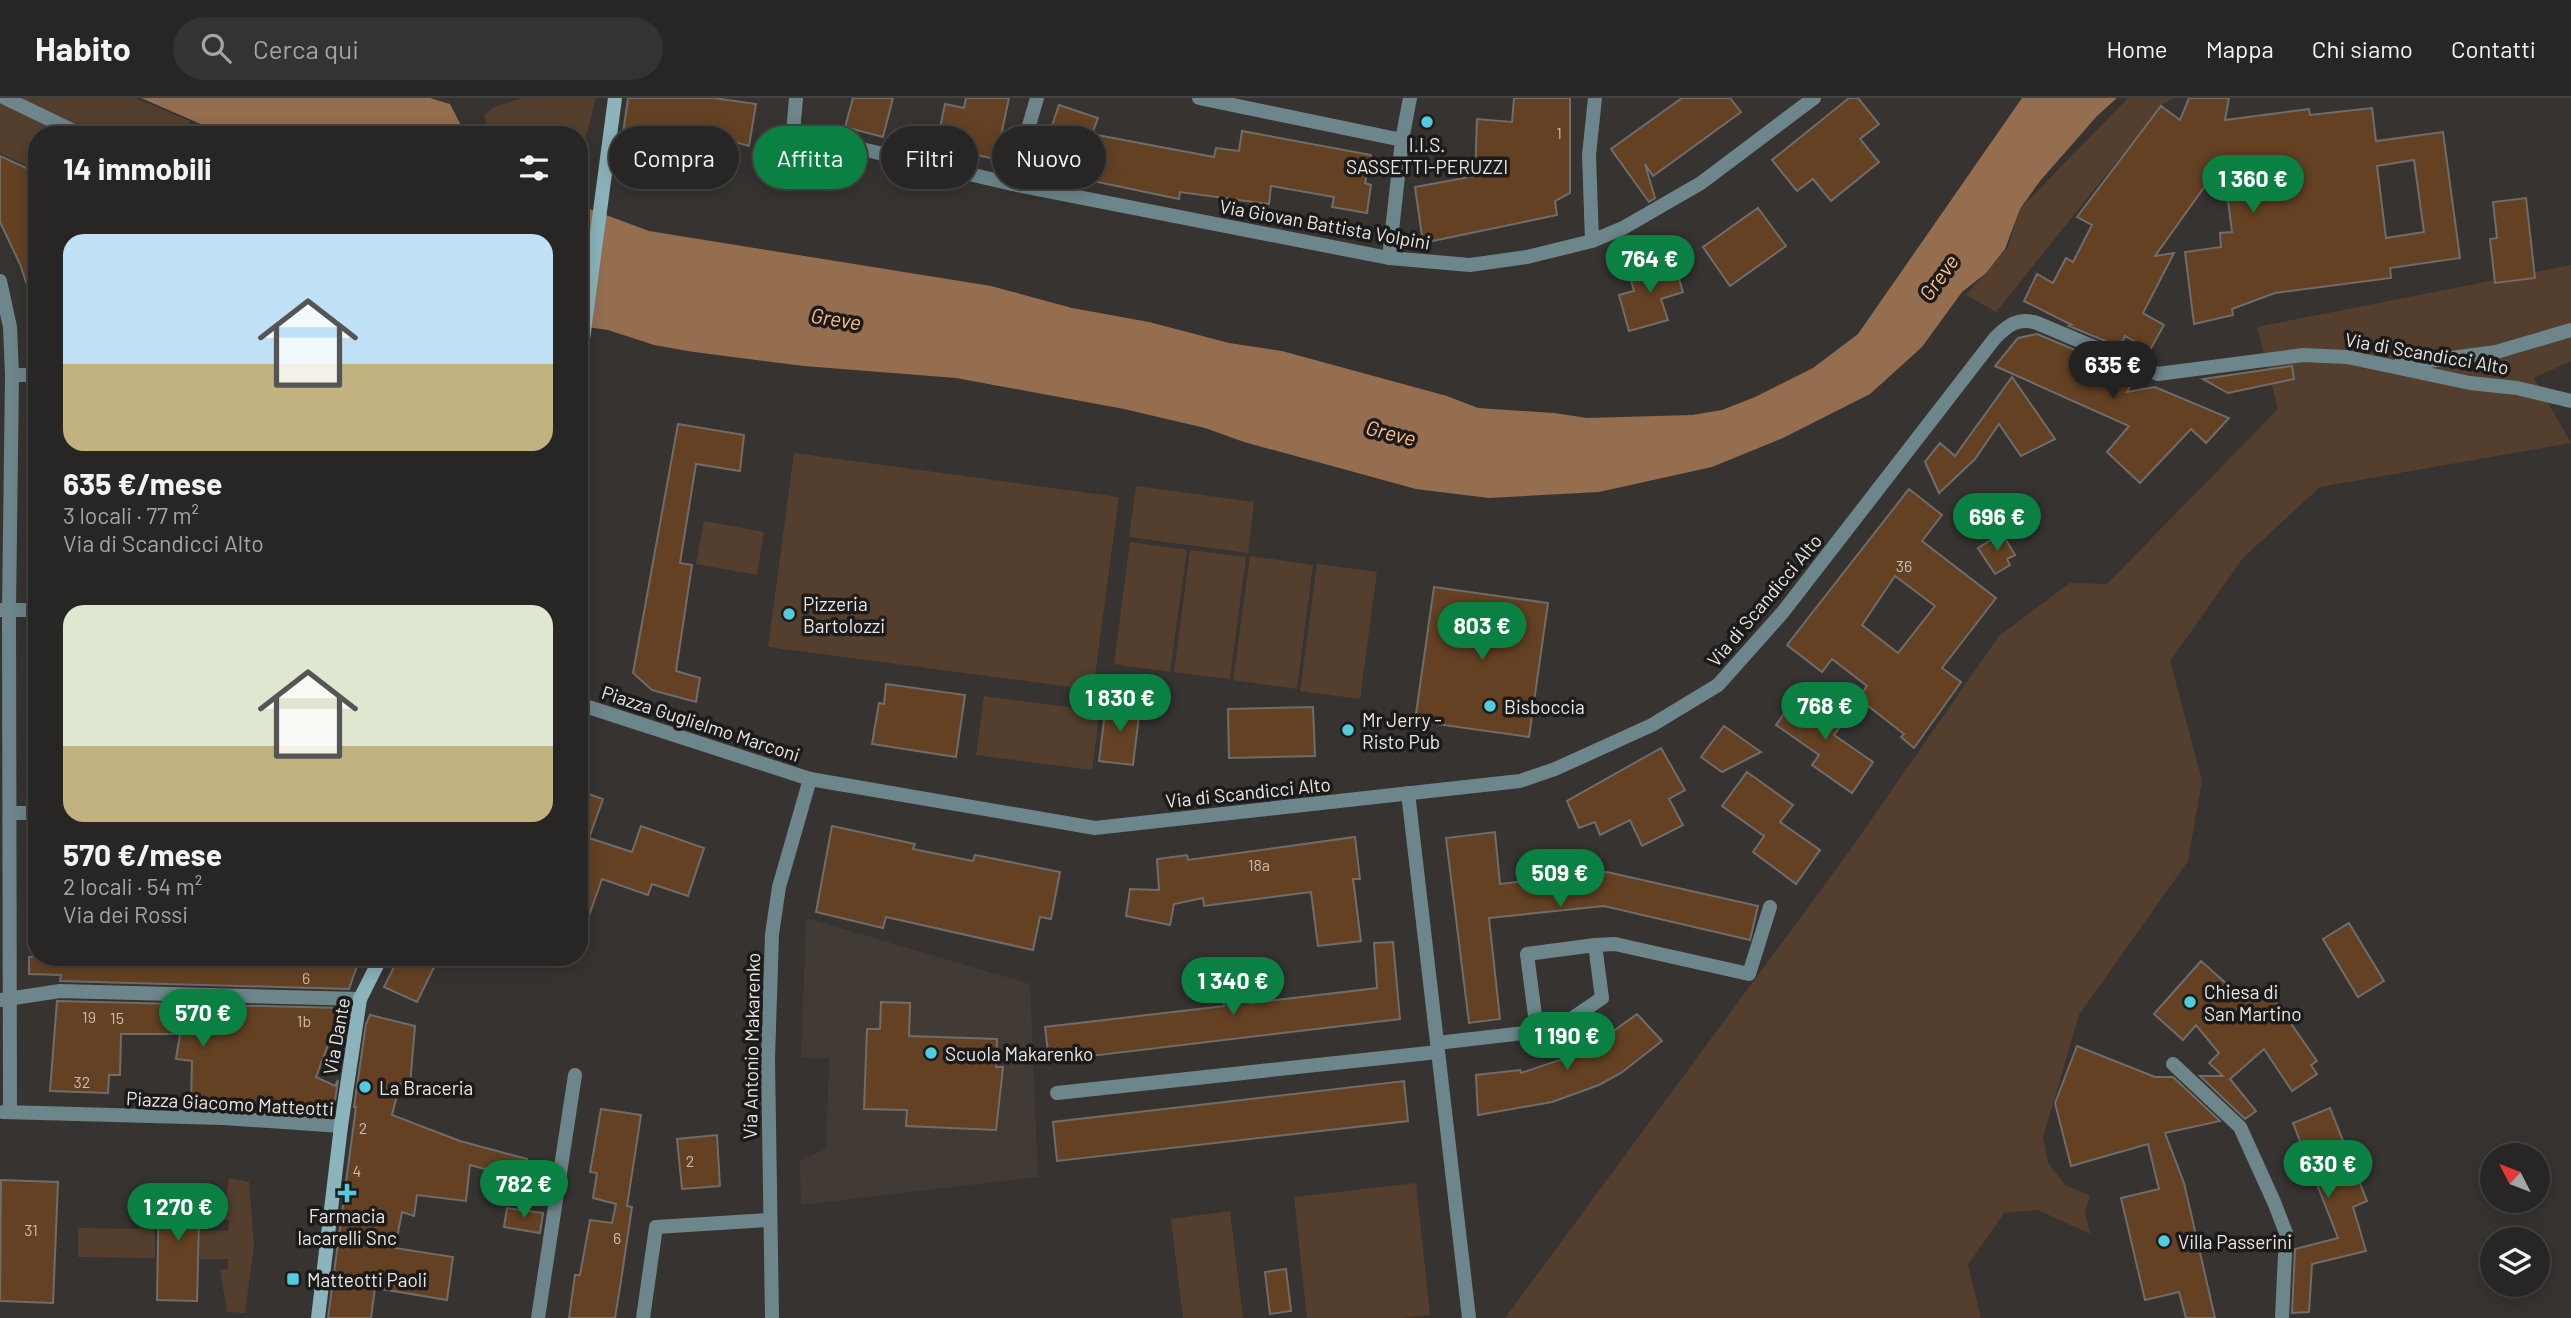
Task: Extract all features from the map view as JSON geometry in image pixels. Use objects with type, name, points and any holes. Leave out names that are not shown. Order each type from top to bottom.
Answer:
[{"type":"main road","points":[[588,307],[615,98]]},
{"type":"main road","name":"Via Dante","points":[[341,1126],[360,999],[376,966]]},
{"type":"main road","name":"Piazza Giacomo Matteotti","points":[[318,1318],[341,1126]]},
{"type":"street","points":[[5,98],[63,126]]},
{"type":"street","name":"Via Giovan Battista Volpini","points":[[796,98],[793,133],[992,179]]},
{"type":"street","points":[[1029,126],[1037,98]]},
{"type":"street","points":[[1199,98],[1402,140]]},
{"type":"street","points":[[1389,258],[1402,140],[1410,98]]},
{"type":"street","points":[[1592,241],[1590,155],[1595,98]]},
{"type":"street","name":"Via Giovan Battista Volpini","points":[[1038,189],[1389,258],[1470,265],[1527,257],[1592,241],[1623,228],[1702,183],[1814,98]]},
{"type":"street","points":[[0,281],[10,327],[12,374],[4,610],[11,813],[5,999],[5,1112]]},
{"type":"street","name":"Via di Scandicci Alto","points":[[810,779],[1095,828],[1520,781],[1536,776],[1652,724],[1718,685],[1783,612],[1995,338],[2012,323],[2022,320],[2037,323],[2158,374],[2303,355],[2347,356],[2432,376],[2517,388],[2571,401]]},
{"type":"street","points":[[2394,365],[2496,352],[2571,330]]},
{"type":"street","points":[[12,374],[28,375]]},
{"type":"street","points":[[4,610],[28,610]]},
{"type":"street","name":"Piazza Guglielmo Marconi","points":[[588,707],[810,779]]},
{"type":"street","name":"Via Antonio Makarenko","points":[[772,1318],[768,1059],[772,934],[779,887],[810,779]]},
{"type":"street","points":[[1408,793],[1469,1318]]},
{"type":"street","points":[[11,813],[28,813]]},
{"type":"street","points":[[1537,1031],[1527,954],[1615,944],[1749,974],[1770,907]]},
{"type":"street","points":[[1057,1093],[1438,1048],[1561,1026],[1602,998],[1595,945]]},
{"type":"street","points":[[5,999],[60,991],[360,999]]},
{"type":"street","points":[[2173,1064],[2240,1127],[2274,1202],[2286,1233],[2282,1318]]},
{"type":"street","points":[[538,1318],[575,1075]]},
{"type":"street","name":"Piazza Giacomo Matteotti","points":[[5,1112],[251,1119],[341,1126]]},
{"type":"street","points":[[643,1318],[656,1227],[769,1220]]},
{"type":"shaded area","points":[[0,98],[135,98],[190,121],[188,126],[28,126],[28,166],[0,153]]},
{"type":"shaded area","points":[[523,98],[596,98],[588,129],[588,126],[487,126],[484,115],[494,107]]},
{"type":"shaded area","points":[[2128,98],[2174,98],[2163,104],[1996,312],[1966,295],[2008,247],[2020,209]]},
{"type":"shaded area","points":[[2571,265],[2571,361],[2534,378],[2571,443],[2320,487],[2243,558],[2170,661],[2202,780],[2188,861],[2079,1015],[2043,1137],[2048,1163],[2065,1185],[2090,1196],[2085,1211],[2090,1234],[2038,1210],[2004,1213],[1968,1265],[1981,1318],[1505,1318],[1848,853],[1999,636],[2070,583],[2107,584],[2278,409],[2257,327]]},
{"type":"shaded area","points":[[794,453],[1119,497],[1093,690],[768,647]]},
{"type":"shaded area","points":[[1136,486],[1254,502],[1248,553],[1129,537]]},
{"type":"shaded area","points":[[704,521],[764,532],[757,575],[696,564]]},
{"type":"shaded area","points":[[1130,542],[1187,550],[1170,672],[1114,664]]},
{"type":"shaded area","points":[[1190,550],[1246,557],[1230,679],[1174,672]]},
{"type":"shaded area","points":[[1250,556],[1313,565],[1297,689],[1233,680]]},
{"type":"shaded area","points":[[1317,564],[1377,572],[1360,699],[1300,691]]},
{"type":"shaded area","points":[[984,696],[1100,711],[1092,770],[976,755]]},
{"type":"shaded area","points":[[806,918],[1030,984],[1038,1177],[801,1205],[800,1160],[826,1149],[829,1058],[801,1058]]},
{"type":"shaded area","points":[[229,1178],[249,1182],[254,1245],[245,1313],[227,1312],[220,1270],[228,1269],[228,1259],[200,1259],[200,1230],[228,1231],[229,1220],[223,1220]]},
{"type":"shaded area","points":[[1416,1183],[1430,1315],[1400,1318],[1307,1318],[1294,1197]]},
{"type":"shaded area","points":[[1230,1211],[1243,1318],[1183,1318],[1171,1219]]},
{"type":"shaded area","points":[[78,1228],[155,1229],[155,1258],[78,1257]]},
{"type":"water","points":[[141,98],[430,98],[450,104],[461,126],[205,126]]},
{"type":"water","name":"Greve","points":[[2022,98],[2117,98],[2097,116],[2040,181],[2020,209],[2005,249],[1986,273],[1962,292],[1922,347],[1870,394],[1783,438],[1712,467],[1599,492],[1489,498],[1416,489],[1244,442],[1205,428],[1124,409],[956,378],[804,366],[694,352],[654,345],[608,330],[588,327],[588,208],[649,231],[991,286],[1072,308],[1149,322],[1229,343],[1282,351],[1447,396],[1478,408],[1587,418],[1692,415],[1722,410],[1813,368],[1858,334]]},
{"type":"building","points":[[628,98],[714,98],[756,104],[749,146],[739,143],[739,126],[624,126]]},
{"type":"building","points":[[853,98],[893,98],[886,126],[881,126],[881,136],[867,133],[867,126],[845,126]]},
{"type":"building","points":[[966,98],[1009,98],[1003,126],[992,126],[992,158],[978,155],[978,126],[940,126],[945,104],[964,108]]},
{"type":"building","points":[[1514,98],[1570,98],[1570,193],[1555,201],[1557,215],[1423,243],[1415,187],[1475,176],[1477,119],[1512,122]]},
{"type":"building","points":[[1682,98],[1730,98],[1741,112],[1653,176],[1645,164],[1655,198],[1649,202],[1611,149]]},
{"type":"building","points":[[1849,98],[1858,98],[1879,124],[1860,139],[1879,162],[1831,201],[1813,179],[1797,191],[1772,160]]},
{"type":"building","points":[[2189,98],[2229,98],[2225,120],[2309,109],[2310,115],[2372,108],[2376,141],[2443,132],[2460,258],[2390,268],[2391,278],[2275,293],[2232,309],[2233,315],[2194,324],[2185,252],[2221,247],[2220,233],[2232,232],[2223,161],[2155,256],[2174,253],[2143,313],[2164,325],[2150,350],[2125,336],[2120,347],[2069,326],[2072,325],[2024,301],[2037,274],[2053,283],[2066,258],[2073,262],[2092,225],[2077,217],[2161,106],[2180,120]],"holes":[[[2414,160],[2424,232],[2386,238],[2377,166]]]},
{"type":"building","points":[[1059,105],[1098,118],[1095,126],[1052,126]]},
{"type":"building","points":[[1242,131],[1371,155],[1365,183],[1371,185],[1367,213],[1332,207],[1334,197],[1271,186],[1269,204],[1180,192],[1179,199],[1106,184],[1106,137],[1214,157],[1216,148],[1239,151]]},
{"type":"building","points":[[0,156],[28,169],[28,288],[20,264],[0,222]]},
{"type":"building","points":[[2526,198],[2535,278],[2495,283],[2490,239],[2497,238],[2493,202]]},
{"type":"building","points":[[1758,208],[1786,246],[1730,286],[1703,247]]},
{"type":"building","points":[[1673,259],[1683,292],[1661,299],[1668,320],[1629,331],[1619,295],[1634,291],[1629,273]]},
{"type":"building","points":[[2037,334],[2111,365],[2109,368],[2134,379],[2127,392],[2155,387],[2229,418],[2206,443],[2191,429],[2140,483],[2107,452],[2129,426],[1995,366],[2018,338]]},
{"type":"building","points":[[2292,366],[2294,379],[2228,393],[2203,379]]},
{"type":"building","points":[[2012,377],[2055,439],[2021,456],[1999,424],[1975,459],[1939,493],[1925,462],[1940,443],[1955,456]]},
{"type":"building","points":[[678,424],[744,435],[740,471],[696,464],[680,563],[692,565],[676,671],[700,678],[696,702],[652,690],[633,673]]},
{"type":"building","points":[[1909,489],[1942,515],[1922,541],[1996,598],[1942,668],[1961,682],[1914,748],[1901,737],[1904,734],[1858,698],[1867,686],[1832,659],[1822,672],[1787,645]],"holes":[[[1895,576],[1935,606],[1898,653],[1862,625]]]},
{"type":"building","points":[[2002,533],[2015,555],[2007,559],[2010,565],[1995,574],[1978,548]]},
{"type":"building","points":[[1434,587],[1548,603],[1529,737],[1415,721]]},
{"type":"building","points":[[886,684],[965,695],[956,757],[872,744],[879,703],[884,704]]},
{"type":"building","points":[[1799,692],[1843,723],[1834,735],[1873,762],[1852,793],[1812,765],[1819,755],[1776,725]]},
{"type":"building","points":[[1106,703],[1140,707],[1133,765],[1099,761]]},
{"type":"building","points":[[1313,707],[1315,756],[1229,758],[1228,709]]},
{"type":"building","points":[[1724,726],[1761,752],[1722,772],[1701,757]]},
{"type":"building","points":[[1661,748],[1685,790],[1669,799],[1683,825],[1642,846],[1630,820],[1600,835],[1595,822],[1579,828],[1567,801]]},
{"type":"building","points":[[1747,772],[1793,805],[1780,822],[1820,850],[1796,884],[1753,852],[1764,836],[1722,806]]},
{"type":"building","points":[[588,794],[603,799],[589,838],[632,852],[641,826],[704,848],[688,896],[652,884],[648,895],[602,879],[588,918]]},
{"type":"building","points":[[832,826],[915,844],[913,849],[973,861],[975,855],[1060,872],[1051,919],[1040,917],[1033,950],[886,917],[883,928],[816,912]]},
{"type":"building","points":[[1495,832],[1500,884],[1607,872],[1758,906],[1750,940],[1604,906],[1489,918],[1500,1019],[1469,1023],[1446,838]]},
{"type":"building","points":[[1355,837],[1360,879],[1353,879],[1361,941],[1318,946],[1311,892],[1204,906],[1203,898],[1174,904],[1170,925],[1126,916],[1130,889],[1159,890],[1157,859],[1187,855],[1188,860]]},
{"type":"building","points":[[2349,923],[2384,981],[2358,997],[2323,939]]},
{"type":"building","points":[[1393,942],[1400,1019],[1049,1061],[1045,1027],[1224,1006],[1223,968],[1248,967],[1250,1003],[1377,988],[1374,943]]},
{"type":"building","points":[[2201,961],[2247,1002],[2266,988],[2317,1061],[2311,1065],[2317,1074],[2292,1091],[2264,1049],[2230,1079],[2256,1111],[2245,1119],[2200,1076],[2223,1076],[2209,1063],[2219,1053],[2196,1025],[2183,1040],[2154,1014]]},
{"type":"building","points":[[29,966],[357,966],[349,989],[60,981],[61,975],[29,974]]},
{"type":"building","points":[[394,966],[435,966],[417,1002],[384,987]]},
{"type":"building","points":[[57,1001],[342,1008],[316,1077],[335,1086],[338,1080],[334,1107],[191,1103],[192,1061],[176,1059],[180,1034],[121,1034],[120,1075],[109,1075],[108,1093],[50,1091]]},
{"type":"building","name":"Scuola Makarenko","points":[[881,1002],[910,1003],[909,1036],[997,1039],[996,1067],[1003,1067],[996,1130],[906,1126],[907,1110],[864,1109],[867,1029],[880,1029]]},
{"type":"building","points":[[1637,1014],[1662,1041],[1621,1073],[1599,1085],[1552,1102],[1478,1115],[1476,1075],[1520,1070],[1521,1073],[1604,1045],[1601,1040]]},
{"type":"building","points":[[370,1015],[415,1026],[410,1085],[400,1084],[392,1115],[460,1141],[527,1159],[522,1179],[470,1165],[466,1201],[417,1195],[414,1216],[402,1212],[395,1248],[453,1257],[447,1300],[375,1288],[371,1318],[328,1318],[354,1107],[366,1024]]},
{"type":"building","points":[[2077,1046],[2155,1077],[2173,1077],[2220,1121],[2165,1133],[2184,1183],[2215,1318],[2186,1318],[2179,1292],[2145,1300],[2121,1198],[2159,1189],[2148,1144],[2071,1166],[2055,1103]]},
{"type":"building","points":[[1404,1081],[1408,1121],[1057,1161],[1053,1122]]},
{"type":"building","points":[[2330,1108],[2367,1201],[2353,1207],[2366,1251],[2312,1264],[2309,1312],[2292,1313],[2295,1249],[2338,1238],[2293,1123]]},
{"type":"building","points":[[601,1109],[641,1115],[627,1206],[632,1207],[621,1281],[615,1318],[569,1318],[575,1275],[580,1275],[590,1220],[612,1223],[616,1204],[593,1198],[597,1173],[590,1172]]},
{"type":"building","points":[[717,1135],[720,1186],[682,1189],[677,1139]]},
{"type":"building","points":[[1,1180],[58,1182],[53,1303],[0,1301]]},
{"type":"building","points":[[159,1186],[200,1186],[197,1301],[157,1300]]},
{"type":"building","points":[[507,1208],[543,1213],[540,1233],[504,1227]]},
{"type":"building","points":[[1286,1269],[1291,1311],[1270,1314],[1265,1272]]},
{"type":"place","name":"I.I.S. SASSETTI-PERUZZI","points":[[1427,122]]},
{"type":"place","name":"Pizzeria Bartolozzi","points":[[789,614]]},
{"type":"place","name":"Bisboccia","points":[[1490,706]]},
{"type":"place","name":"Mr Jerry - Risto Pub","points":[[1348,730]]},
{"type":"place","name":"Chiesa di San Martino","points":[[2190,1002]]},
{"type":"place","name":"Scuola Makarenko","points":[[931,1053]]},
{"type":"place","name":"La Braceria","points":[[365,1087]]},
{"type":"place","name":"Farmacia Iacarelli Snc","points":[[347,1193]]},
{"type":"place","name":"Villa Passerini","points":[[2164,1241]]},
{"type":"place","name":"Matteotti Paoli","points":[[293,1279]]}]
